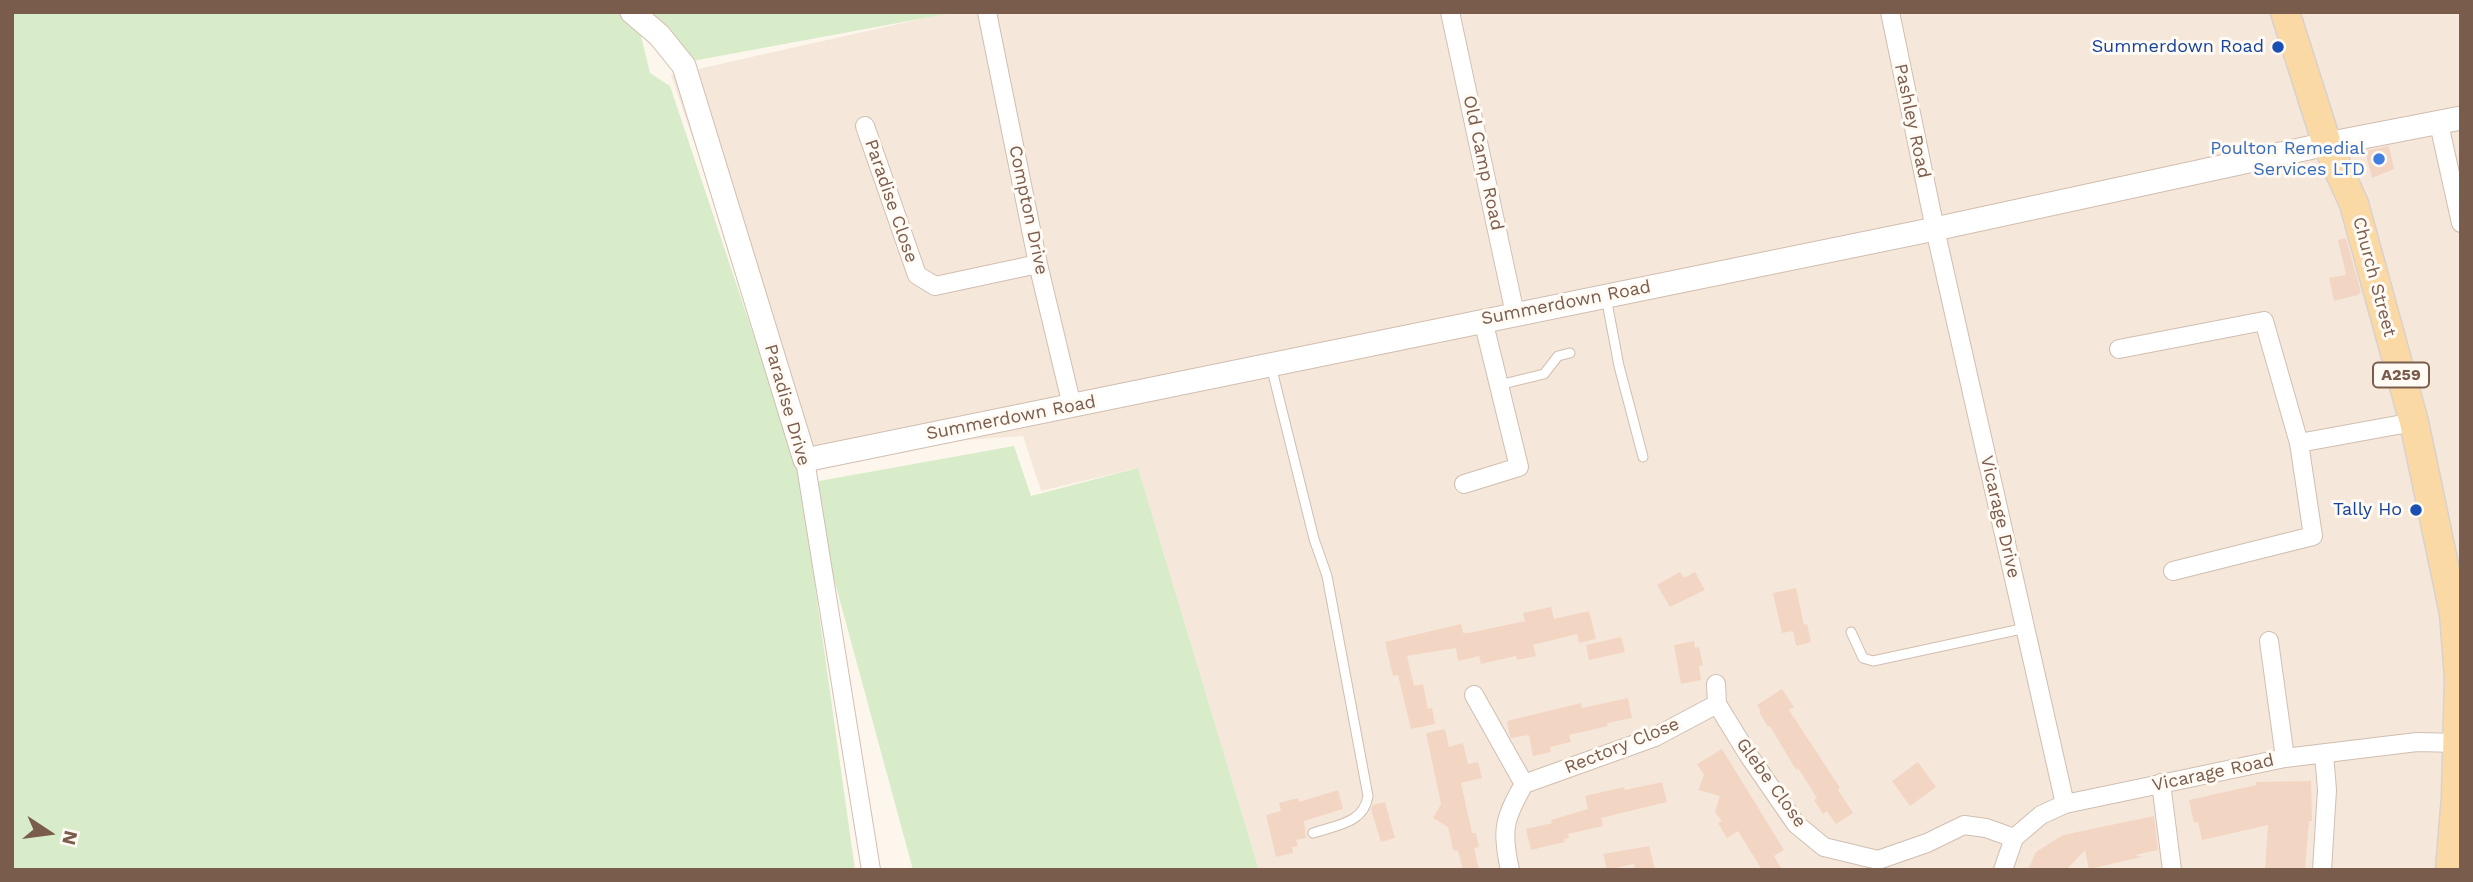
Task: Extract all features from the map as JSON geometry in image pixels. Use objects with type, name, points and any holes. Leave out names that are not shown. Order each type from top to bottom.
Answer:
[{"type":"main road","name":"A259","points":[[2285,12],[2327,144]]},
{"type":"main road","name":"Church Street","points":[[2327,144],[2354,204],[2414,422],[2457,612],[2459,677],[2454,852]]},
{"type":"street","name":"Paradise Drive","points":[[632,12],[659,36],[684,66],[805,460],[871,870]]},
{"type":"street","name":"Compton Drive","points":[[987,12],[1038,264],[1073,406]]},
{"type":"street","name":"Old Camp Road","points":[[1450,12],[1515,314]]},
{"type":"street","name":"Pashley Road","points":[[1890,12],[1935,229]]},
{"type":"street","name":"Summerdown Road","points":[[805,460],[1935,229],[2327,144],[2450,121]]},
{"type":"street","points":[[2450,121],[2461,223]]},
{"type":"street","name":"Paradise Close","points":[[865,126],[917,275],[935,286],[1038,264]]},
{"type":"street","name":"Vicarage Drive","points":[[1935,229],[2066,804]]},
{"type":"street","points":[[1464,484],[1519,467],[1483,320]]},
{"type":"street","points":[[2119,349],[2264,321],[2299,443],[2313,536],[2173,571]]},
{"type":"street","points":[[2299,443],[2414,422]]},
{"type":"street","points":[[2269,641],[2285,758]]},
{"type":"street","points":[[1716,684],[1717,704]]},
{"type":"street","points":[[1474,695],[1524,784],[1509,810],[1504,841],[1510,870]]},
{"type":"street","name":"Rectory Close","points":[[1524,784],[1655,737],[1717,704]]},
{"type":"street","name":"Glebe Close","points":[[1717,704],[1796,824],[1824,847],[1878,860],[1927,844],[1965,825],[1986,828],[2014,838]]},
{"type":"street","name":"Vicarage Road","points":[[2014,838],[2041,815],[2066,804],[2161,783],[2285,758],[2417,743],[2458,743]]},
{"type":"street","points":[[2322,870],[2327,790],[2324,754]]},
{"type":"street","points":[[2161,783],[2172,870]]},
{"type":"street","points":[[2003,870],[2014,838]]},
{"type":"lane","points":[[1606,296],[1619,366],[1643,457]]},
{"type":"lane","points":[[1499,385],[1544,374],[1558,356],[1570,354]]},
{"type":"lane","points":[[1271,364],[1314,540],[1327,576],[1368,796],[1365,811],[1356,818],[1313,833]]},
{"type":"lane","points":[[1851,632],[1863,658],[1873,661],[2026,628]]},
{"type":"shaded area","points":[[952,12],[2461,12],[2461,870],[1259,870],[1138,468],[1041,491],[1023,436],[800,452],[671,75]]},
{"type":"green space","points":[[12,12],[635,12],[650,73],[670,86],[799,471],[855,870],[12,870]]},
{"type":"green space","points":[[638,12],[952,12],[952,13],[676,64]]},
{"type":"green space","points":[[1014,446],[1031,496],[1138,468],[1259,870],[913,870],[808,483]]},
{"type":"building","name":"Poulton Remedial Services LTD","points":[[2389,146],[2394,169],[2372,178],[2365,151]]},
{"type":"building","points":[[2346,238],[2361,292],[2334,301],[2329,278],[2346,275],[2338,240]]},
{"type":"building","points":[[1680,572],[1684,578],[1695,572],[1705,590],[1670,607],[1657,585]]},
{"type":"building","points":[[1796,588],[1804,625],[1807,624],[1811,642],[1796,646],[1793,631],[1782,633],[1773,593]]},
{"type":"building","points":[[1551,607],[1554,619],[1589,611],[1596,639],[1579,643],[1577,634],[1533,645],[1536,656],[1517,660],[1516,656],[1481,664],[1479,656],[1458,661],[1456,648],[1407,656],[1414,686],[1423,684],[1428,709],[1432,708],[1435,724],[1411,729],[1398,675],[1393,676],[1385,642],[1461,624],[1463,633],[1469,633],[1525,621],[1523,613]]},
{"type":"building","points":[[1621,637],[1625,652],[1589,660],[1586,645]]},
{"type":"building","points":[[1694,641],[1695,648],[1699,647],[1703,665],[1699,666],[1701,680],[1681,684],[1674,645]]},
{"type":"building","points":[[1782,689],[1794,707],[1789,710],[1840,788],[1838,790],[1853,813],[1836,824],[1827,811],[1823,814],[1814,800],[1817,798],[1759,712],[1761,711],[1757,705]]},
{"type":"building","points":[[1628,698],[1632,718],[1569,735],[1571,742],[1550,747],[1551,752],[1533,756],[1529,735],[1510,736],[1507,721],[1581,703],[1582,708]]},
{"type":"building","points":[[1445,729],[1449,747],[1463,743],[1468,764],[1478,762],[1482,778],[1461,783],[1472,833],[1476,833],[1479,847],[1474,848],[1479,870],[1463,870],[1458,851],[1453,850],[1448,827],[1433,818],[1441,804],[1426,733]]},
{"type":"building","points":[[1722,749],[1784,850],[1774,856],[1782,870],[1762,870],[1738,831],[1727,838],[1718,823],[1722,821],[1715,812],[1720,796],[1698,790],[1704,775],[1697,764]]},
{"type":"building","points":[[1918,762],[1936,787],[1910,806],[1892,781]]},
{"type":"building","points":[[2311,781],[2312,821],[2309,821],[2305,870],[2265,870],[2268,825],[2202,840],[2198,822],[2194,823],[2189,800],[2256,785],[2256,782]]},
{"type":"building","points":[[1662,782],[1667,802],[1601,818],[1603,826],[1568,834],[1569,838],[1564,839],[1565,842],[1531,850],[1526,829],[1552,823],[1551,820],[1588,809],[1585,796]]},
{"type":"building","points":[[1338,790],[1343,809],[1304,821],[1306,838],[1296,840],[1298,846],[1292,847],[1293,853],[1276,857],[1266,815],[1281,811],[1279,803],[1298,798],[1299,802]]},
{"type":"building","points":[[1385,802],[1395,838],[1381,842],[1371,809],[1373,805]]},
{"type":"building","points":[[2154,816],[2158,850],[2135,855],[2142,857],[2089,869],[2085,850],[2066,870],[2028,870],[2036,852],[2063,835]]},
{"type":"building","points":[[1649,846],[1655,870],[1635,870],[1634,864],[1607,870],[1603,854]]},
{"type":"place","name":"Summerdown Road","points":[[2278,47]]},
{"type":"place","name":"Poulton Remedial Services LTD","points":[[2379,159]]},
{"type":"place","name":"Tally Ho","points":[[2416,510]]}]
